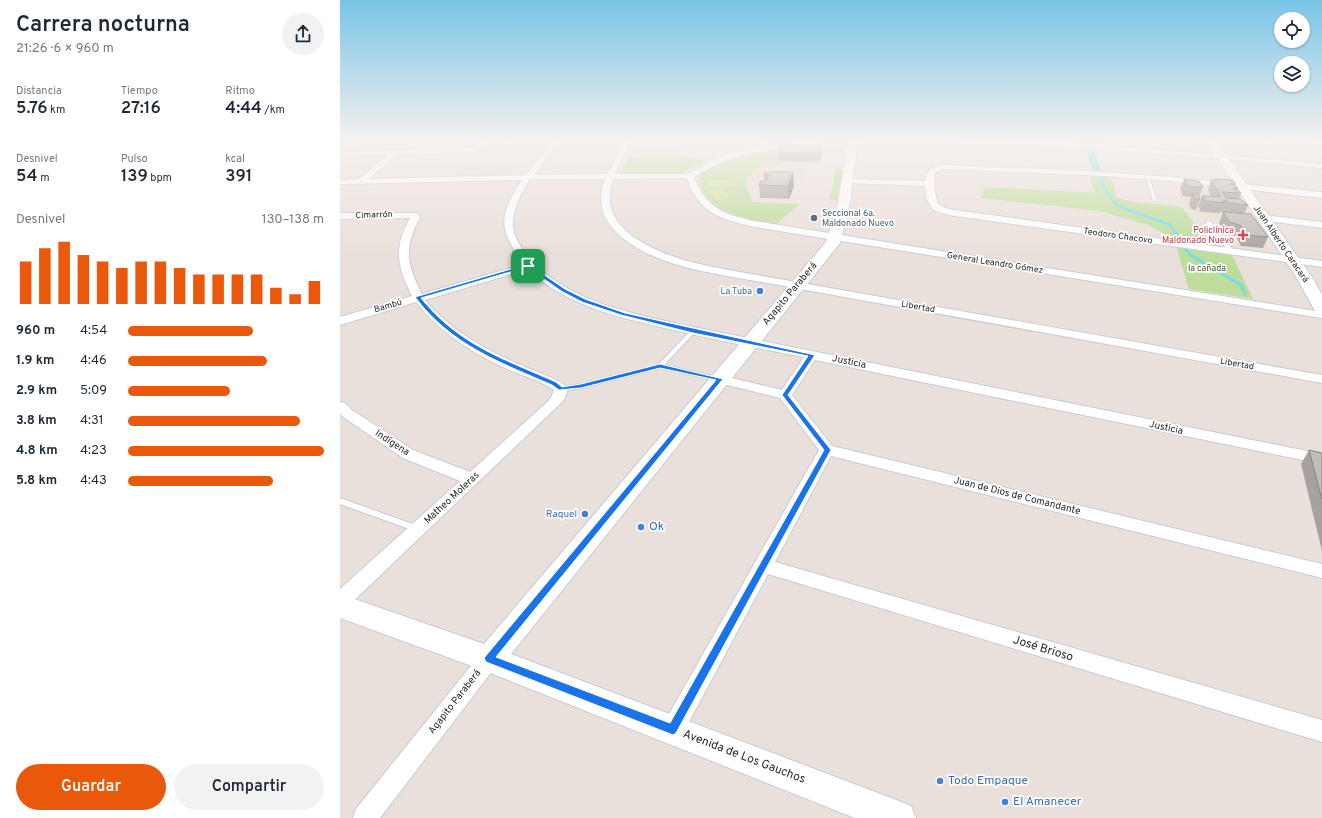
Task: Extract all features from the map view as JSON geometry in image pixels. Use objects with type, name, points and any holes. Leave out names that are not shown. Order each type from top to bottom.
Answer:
[{"type":"street","points":[[340,182],[439,179]]},
{"type":"street","name":"Justicia","points":[[528,179],[514,200],[508,225],[514,243],[528,266],[563,290],[584,300],[623,314],[750,343],[1322,460]]},
{"type":"street","name":"Libertad","points":[[609,179],[604,194],[606,210],[616,228],[635,243],[660,255],[686,264],[1322,379]]},
{"type":"street","name":"General Leandro Gómez","points":[[691,179],[695,191],[703,204],[712,211],[730,219],[835,238],[1322,315]]},
{"type":"street","points":[[848,182],[929,184],[930,179]]},
{"type":"street","points":[[1173,179],[1322,194]]},
{"type":"street","name":"Juan Alberto Caracará","points":[[1238,179],[1292,260],[1322,309]]},
{"type":"street","name":"Agapito Paraberá","points":[[365,818],[489,658],[835,238],[848,182]]},
{"type":"street","name":"Teodoro Chacovo","points":[[929,184],[933,203],[937,209],[1322,264]]},
{"type":"street","name":"Cimarrón","points":[[340,216],[414,215],[406,234],[403,259],[412,287],[418,297]]},
{"type":"street","points":[[1264,218],[1322,225]]},
{"type":"street","name":"Bambú","points":[[340,321],[528,266]]},
{"type":"street","points":[[418,297],[434,318],[482,352],[554,384],[561,391]]},
{"type":"street","points":[[785,395],[812,355]]},
{"type":"street","points":[[673,729],[827,450],[785,395],[720,379]]},
{"type":"street","name":"Matheo Moleras","points":[[340,601],[549,408],[557,400],[561,391]]},
{"type":"street","name":"Indígena","points":[[340,406],[347,413],[408,454],[472,479]]},
{"type":"street","name":"Juan de Dios de Comandante","points":[[827,450],[1322,571]]},
{"type":"street","name":"José Brioso","points":[[764,566],[1322,731]]},
{"type":"street","name":"Avenida de Los Gauchos","points":[[340,606],[489,658],[900,818]]},
{"type":"lane","points":[[1148,179],[1155,201]]},
{"type":"lane","points":[[1208,222],[1231,251]]},
{"type":"lane","points":[[660,366],[693,331]]},
{"type":"lane","points":[[561,391],[660,366],[720,379]]},
{"type":"lane","points":[[340,501],[418,529]]},
{"type":"shaded area","points":[[747,179],[803,179],[802,183],[745,181]]},
{"type":"shaded area","points":[[1194,187],[1236,191],[1257,224],[1217,221],[1185,207],[1176,188],[1195,189]]},
{"type":"green space","points":[[699,179],[747,179],[745,181],[752,202],[800,204],[775,225],[744,219],[724,211],[715,205],[708,198],[700,184]]},
{"type":"green space","points":[[736,179],[735,186],[705,187],[706,180]]},
{"type":"green space","points":[[834,179],[841,179],[837,200],[830,199]]},
{"type":"green space","name":"la cañada","points":[[1091,179],[1111,179],[1117,197],[1128,201],[1182,207],[1203,235],[1233,257],[1253,299],[1189,289],[1174,239],[1148,225],[1099,211],[981,198],[984,187],[1095,193]]},
{"type":"green space","points":[[723,189],[730,198],[716,201],[709,191]]},
{"type":"building","points":[[767,179],[790,179],[788,186],[759,185],[761,181],[766,181]]},
{"type":"building","points":[[1184,179],[1199,181],[1203,187],[1187,186]]},
{"type":"building","points":[[1215,179],[1233,180],[1235,184],[1230,184],[1235,185],[1238,188],[1233,188],[1241,193],[1222,192],[1226,198],[1240,199],[1248,205],[1228,203],[1227,201],[1223,201],[1224,203],[1205,201],[1202,196],[1221,197],[1211,180],[1216,181]]},
{"type":"building","points":[[1192,194],[1197,194],[1200,199],[1195,199]]},
{"type":"building","points":[[1223,212],[1251,214],[1268,237],[1246,235],[1240,225],[1229,222]]},
{"type":"building","points":[[1309,450],[1322,453],[1322,500]]},
{"type":"waterway","points":[[1101,179],[1109,196],[1118,206],[1154,219]]},
{"type":"waterway","points":[[1152,218],[1170,225],[1182,242]]},
{"type":"waterway","points":[[1183,247],[1192,256],[1241,285],[1245,294]]},
{"type":"place","name":"Seccional 6a. Maldonado Nuevo","points":[[814,218]]},
{"type":"place","name":"Policlínica Maldonado Nuevo","points":[[1243,235]]},
{"type":"place","name":"La Tuba","points":[[760,291]]},
{"type":"place","name":"Raquel","points":[[585,514]]},
{"type":"place","name":"Ok","points":[[641,527]]},
{"type":"place","name":"Todo Empaque","points":[[940,781]]},
{"type":"place","name":"El Amanecer","points":[[1005,802]]},
{"type":"route","points":[[528,266],[563,290],[600,307],[693,331],[812,355],[785,395],[827,450],[673,729],[489,658],[720,379],[660,366],[581,386],[561,389],[554,384],[482,352],[434,318],[418,297],[528,266]]}]
